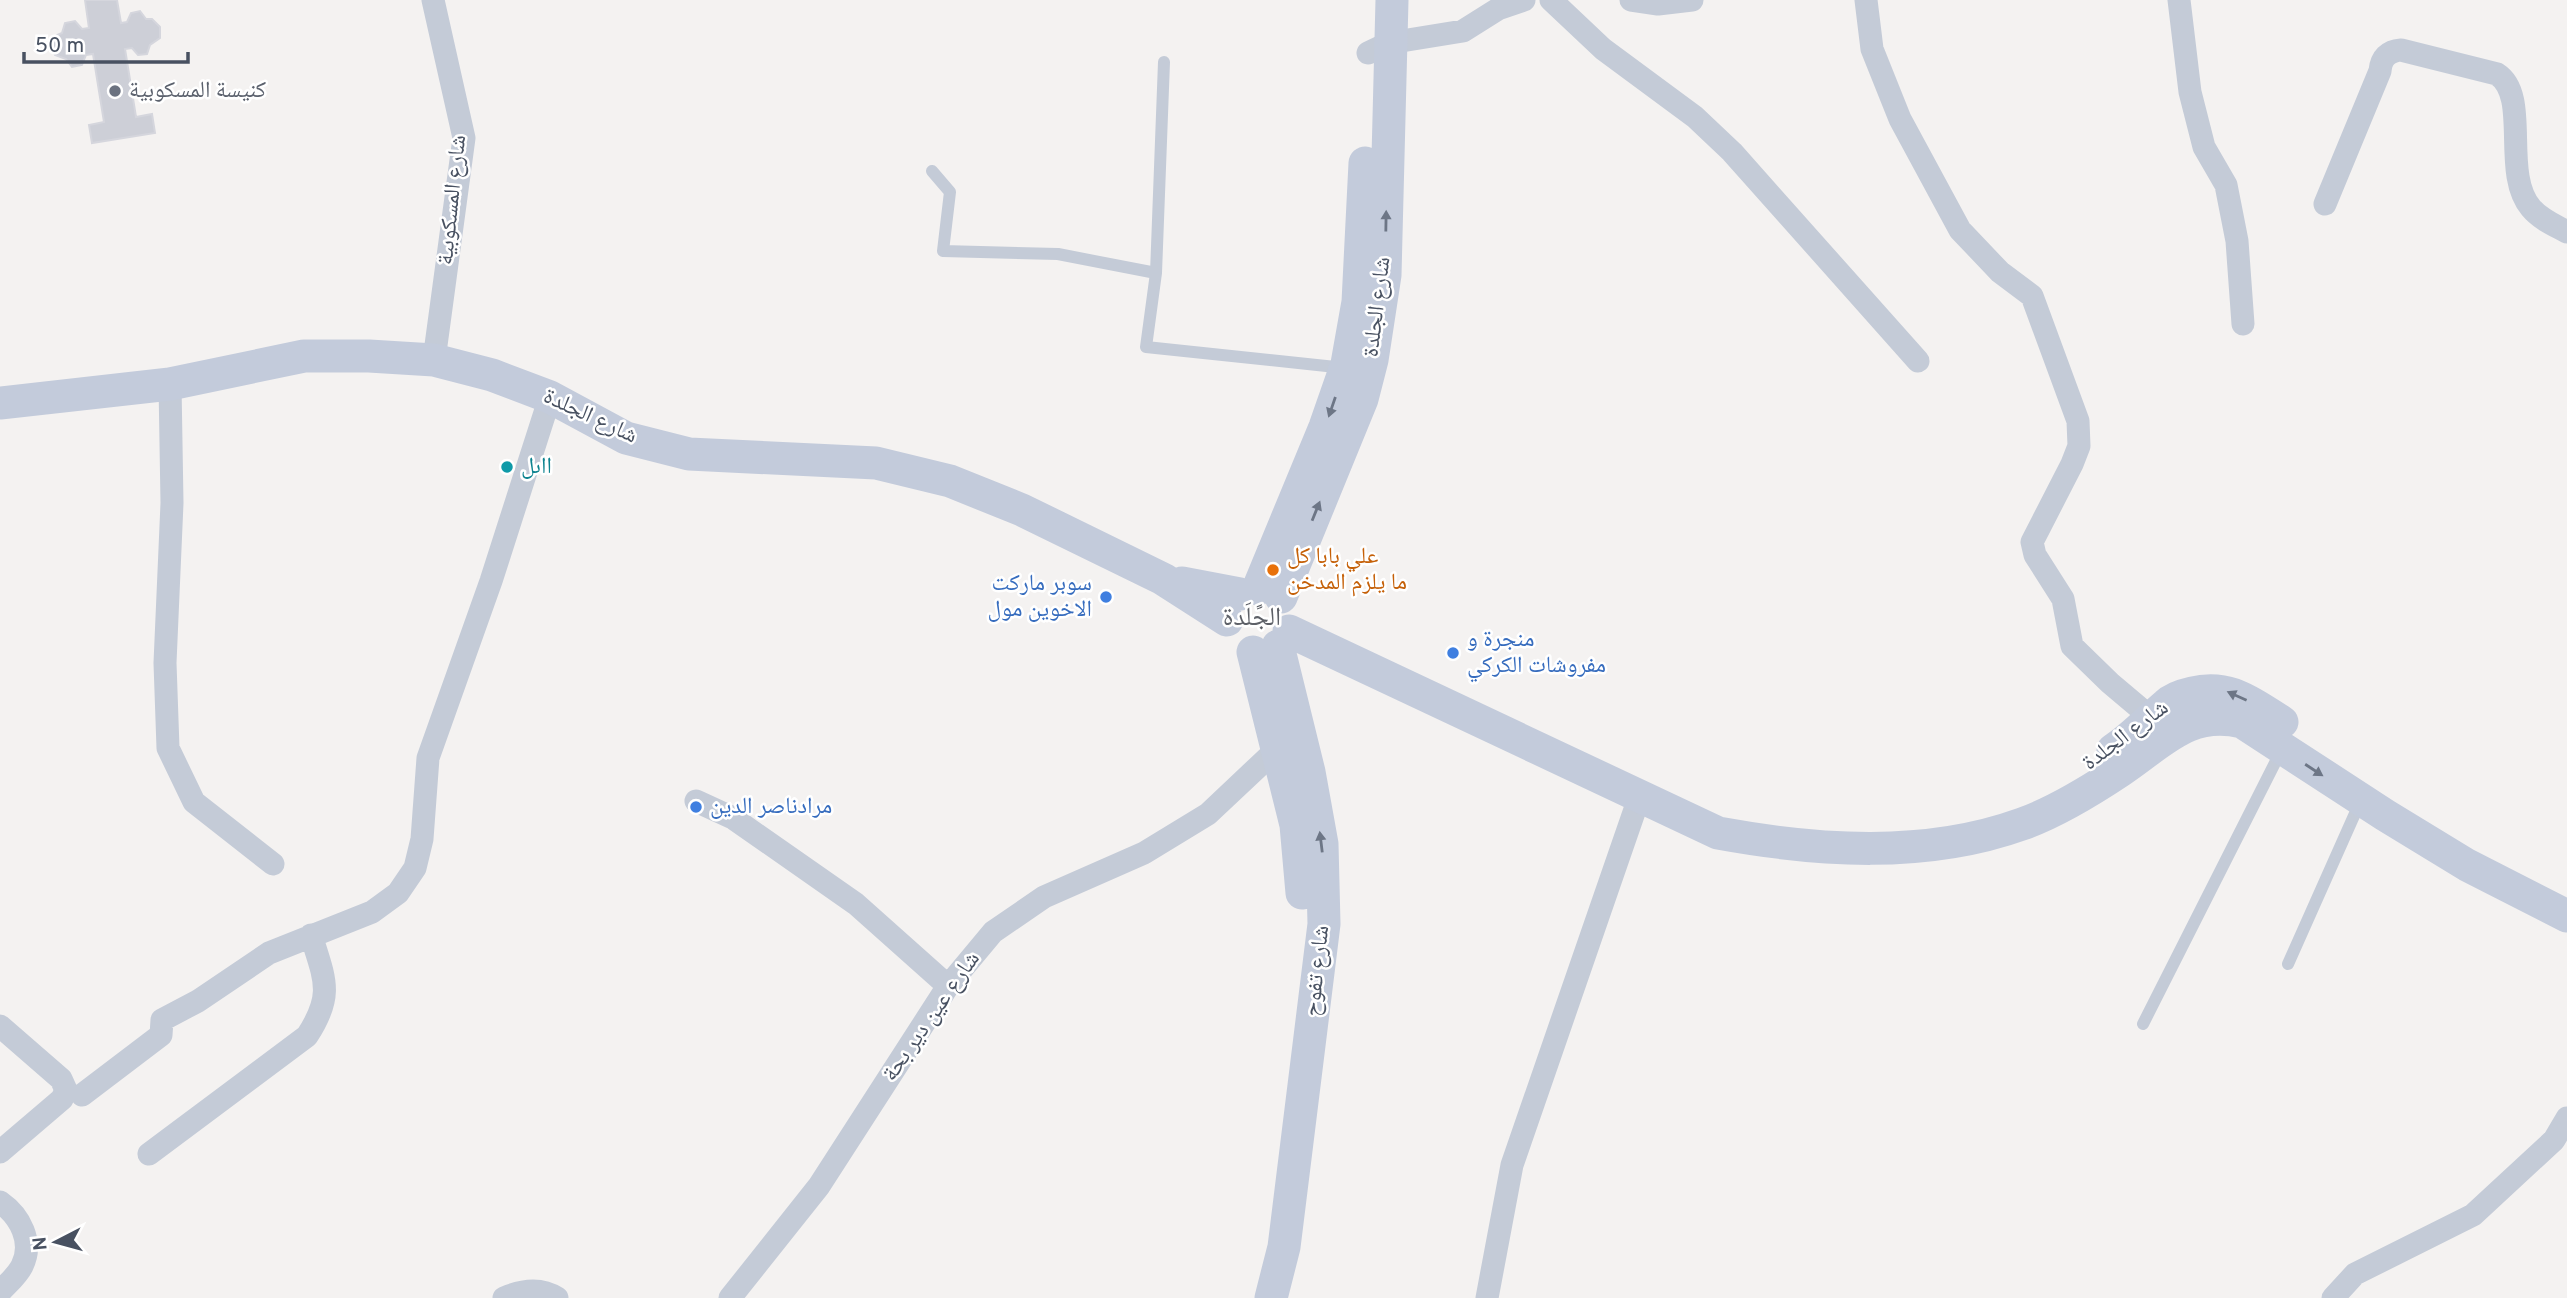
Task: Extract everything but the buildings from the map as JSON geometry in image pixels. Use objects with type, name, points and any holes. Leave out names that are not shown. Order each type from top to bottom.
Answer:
[{"type":"street","name":"شارع المسكوبية","points":[[433,0],[464,138],[434,360]]},
{"type":"street","name":"شارع الجلدة","points":[[1369,0],[1379,48],[1385,275],[1372,360],[1362,399],[1252,600],[1229,633],[1239,646],[1274,643],[1640,795],[1783,829],[1877,834],[1937,829],[2004,811],[2063,782],[2130,739],[2161,726],[2225,718],[2242,722],[2467,865],[2567,916]]},
{"type":"street","name":"شارع الجلدة","points":[[1252,600],[1325,427],[1346,368],[1358,302],[1379,48],[1392,0]]},
{"type":"street","points":[[1379,48],[1463,31],[1498,9],[1524,0]]},
{"type":"street","points":[[1551,0],[1603,49],[1695,117],[1731,152],[1919,361]]},
{"type":"street","points":[[1630,0],[1658,4],[1692,0]]},
{"type":"street","points":[[1866,0],[1872,49],[1900,119],[1960,230],[2000,272],[2032,296],[2078,421],[2079,446],[2032,542],[2035,555],[2063,599],[2072,646],[2110,683],[2161,726]]},
{"type":"street","points":[[2179,0],[2190,92],[2204,148],[2227,185],[2237,241],[2242,324]]},
{"type":"street","points":[[2325,204],[2365,110],[2382,61],[2391,52],[2401,50],[2497,74],[2507,83],[2512,96],[2517,175],[2524,198],[2540,216],[2567,232]]},
{"type":"street","name":"شارع الجلدة","points":[[0,403],[170,384],[304,356],[434,360],[492,375],[550,397],[626,438],[689,454],[876,463],[950,481],[1022,510],[1163,579],[1252,600]]},
{"type":"street","points":[[170,384],[172,503],[165,663],[168,748],[194,802],[273,864]]},
{"type":"street","points":[[82,1094],[161,1035],[162,1020],[198,1001],[269,953],[386,904],[415,868],[422,839],[428,758],[491,581],[550,397]]},
{"type":"street","points":[[1251,1298],[1263,1254],[1298,962],[1302,905],[1290,744],[1274,643],[1290,613],[1252,600]]},
{"type":"street","name":"شارع الجلدة","points":[[2161,726],[2169,701],[2188,694],[2207,690],[2228,692],[2244,698],[2426,817],[2567,898]]},
{"type":"street","name":"شارع عين دير بحة","points":[[730,1298],[819,1186],[948,986],[993,932],[1044,897],[1144,853],[1208,814],[1290,744]]},
{"type":"street","name":"شارع تفوح","points":[[1272,1298],[1284,1247],[1324,924],[1322,844],[1290,744]]},
{"type":"street","points":[[1487,1298],[1511,1165],[1640,795]]},
{"type":"street","points":[[696,800],[733,818],[856,904],[948,986]]},
{"type":"street","points":[[149,1154],[306,1037],[321,1015],[325,996],[321,967],[311,935]]},
{"type":"street","points":[[0,1026],[61,1079],[66,1090],[62,1099],[0,1152]]},
{"type":"street","points":[[2333,1298],[2355,1274],[2473,1215],[2554,1140],[2567,1118]]},
{"type":"street","points":[[0,1202],[11,1210],[21,1224],[26,1249],[21,1268],[0,1293]]},
{"type":"street","points":[[504,1298],[533,1289],[557,1298]]},
{"type":"lane","points":[[1164,62],[1156,273],[1146,347],[1346,368]]},
{"type":"lane","points":[[932,172],[950,192],[943,251],[1058,254],[1156,273]]},
{"type":"lane","points":[[2143,1024],[2282,749]]},
{"type":"lane","points":[[2288,964],[2361,800]]},
{"type":"place","name":"كنيسة المسكوبية","points":[[115,91]]},
{"type":"place","name":"ااىل","points":[[507,467]]},
{"type":"place","name":"علي بابا كل ما يلزم المدخن","points":[[1273,570]]},
{"type":"place","name":"سوبر ماركت الاخوين مول","points":[[1106,597]]},
{"type":"place","name":"منجرة و مفروشات الكركي","points":[[1453,653]]},
{"type":"place","name":"مرادناصر الدين","points":[[696,807]]},
{"type":"district","name":"الجًلَدة","points":[[1252,618]]}]
